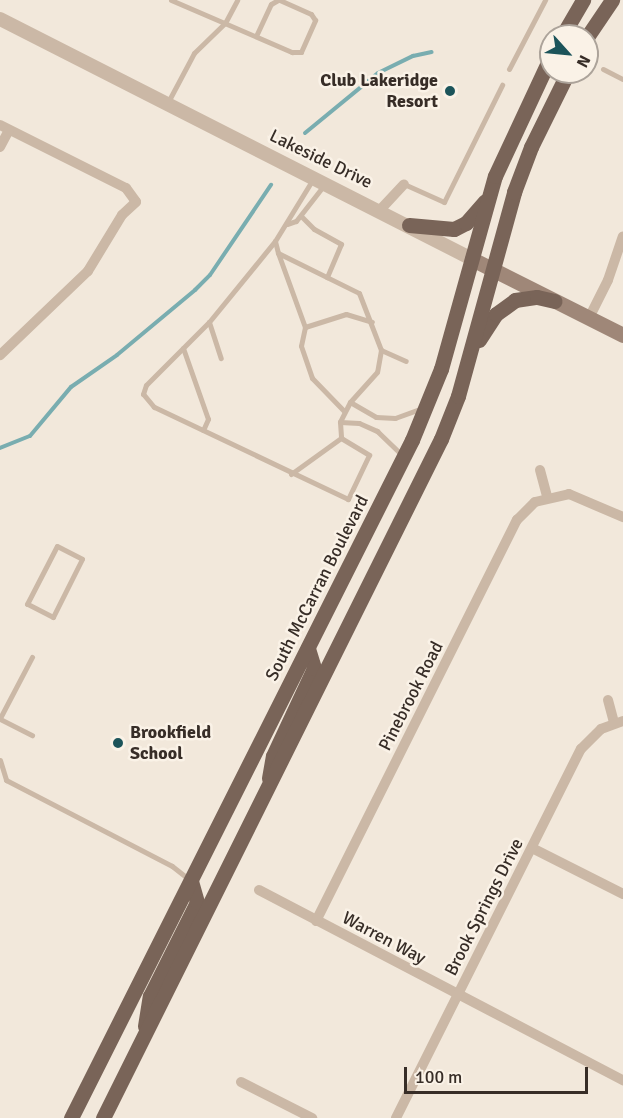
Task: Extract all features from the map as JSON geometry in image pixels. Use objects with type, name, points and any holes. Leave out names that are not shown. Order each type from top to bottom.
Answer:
[{"type":"main road","points":[[569,24],[583,0]]},
{"type":"main road","points":[[592,24],[601,0]]},
{"type":"main road","points":[[596,24],[612,0]]},
{"type":"main road","name":"South McCarran Boulevard","points":[[71,1118],[404,456],[426,407],[490,194],[539,83]]},
{"type":"main road","points":[[104,1118],[418,490],[458,396],[493,269],[531,147],[562,84]]},
{"type":"main road","points":[[409,225],[446,229],[462,225],[490,194]]},
{"type":"main road","name":"Lakeside Drive","points":[[472,259],[623,335]]},
{"type":"main road","points":[[469,359],[496,314],[506,306],[526,297],[555,301]]},
{"type":"main road","points":[[267,792],[273,756],[314,668],[308,648]]},
{"type":"main road","points":[[143,1038],[150,996],[196,902],[191,881]]},
{"type":"street","name":"Lakeside Drive","points":[[0,19],[380,210],[472,259]]},
{"type":"street","points":[[0,147],[5,127],[126,188],[136,201],[122,215],[88,271],[0,355]]},
{"type":"street","points":[[380,210],[404,184]]},
{"type":"street","points":[[589,318],[608,280],[623,236]]},
{"type":"street","points":[[540,470],[547,497],[583,497],[623,517]]},
{"type":"street","name":"Pinebrook Road","points":[[316,921],[517,520],[525,510],[547,497]]},
{"type":"street","points":[[608,700],[619,722]]},
{"type":"street","name":"Brook Springs Drive","points":[[396,1118],[581,749],[601,729],[619,722]]},
{"type":"street","points":[[532,848],[623,894]]},
{"type":"street","name":"Warren Way","points":[[259,890],[623,1080]]},
{"type":"street","points":[[241,1082],[312,1118]]},
{"type":"lane","points":[[171,0],[292,52],[301,52],[315,20],[311,14],[279,0],[271,4],[256,36]]},
{"type":"lane","points":[[167,104],[194,53],[225,23],[237,0]]},
{"type":"lane","points":[[509,69],[544,0]]},
{"type":"lane","points":[[571,20],[573,0]]},
{"type":"lane","points":[[603,69],[623,79]]},
{"type":"lane","points":[[404,184],[444,202],[502,85]]},
{"type":"lane","points":[[287,224],[301,216],[320,180]]},
{"type":"lane","points":[[320,180],[289,214],[287,224],[275,241],[208,322],[146,385],[143,394],[154,407],[291,474],[348,499],[369,455],[341,438]]},
{"type":"lane","points":[[301,216],[314,229],[341,244],[327,277]]},
{"type":"lane","points":[[275,241],[305,327],[301,346],[312,378],[344,411]]},
{"type":"lane","points":[[278,253],[359,293],[372,323],[381,350],[377,372],[344,411],[340,422],[341,438]]},
{"type":"lane","points":[[305,327],[346,314],[372,323]]},
{"type":"lane","points":[[208,322],[221,358]]},
{"type":"lane","points":[[183,348],[208,419],[203,430]]},
{"type":"lane","points":[[381,350],[406,361]]},
{"type":"lane","points":[[350,402],[376,417],[395,418],[426,407]]},
{"type":"lane","points":[[340,422],[359,423],[377,431],[404,456]]},
{"type":"lane","points":[[291,474],[341,438]]},
{"type":"lane","points":[[57,546],[82,559],[53,617],[27,604],[57,546]]},
{"type":"lane","points":[[32,657],[0,718],[32,735]]},
{"type":"lane","points":[[0,760],[6,780],[172,866],[191,881]]},
{"type":"waterway","points":[[305,133],[378,73],[413,56],[432,52]]},
{"type":"waterway","points":[[0,448],[30,436],[71,387],[117,355],[195,290],[210,275],[271,185]]},
{"type":"place","name":"Club Lakeridge Resort","points":[[450,91]]},
{"type":"place","name":"Brookfield School","points":[[118,743]]}]
